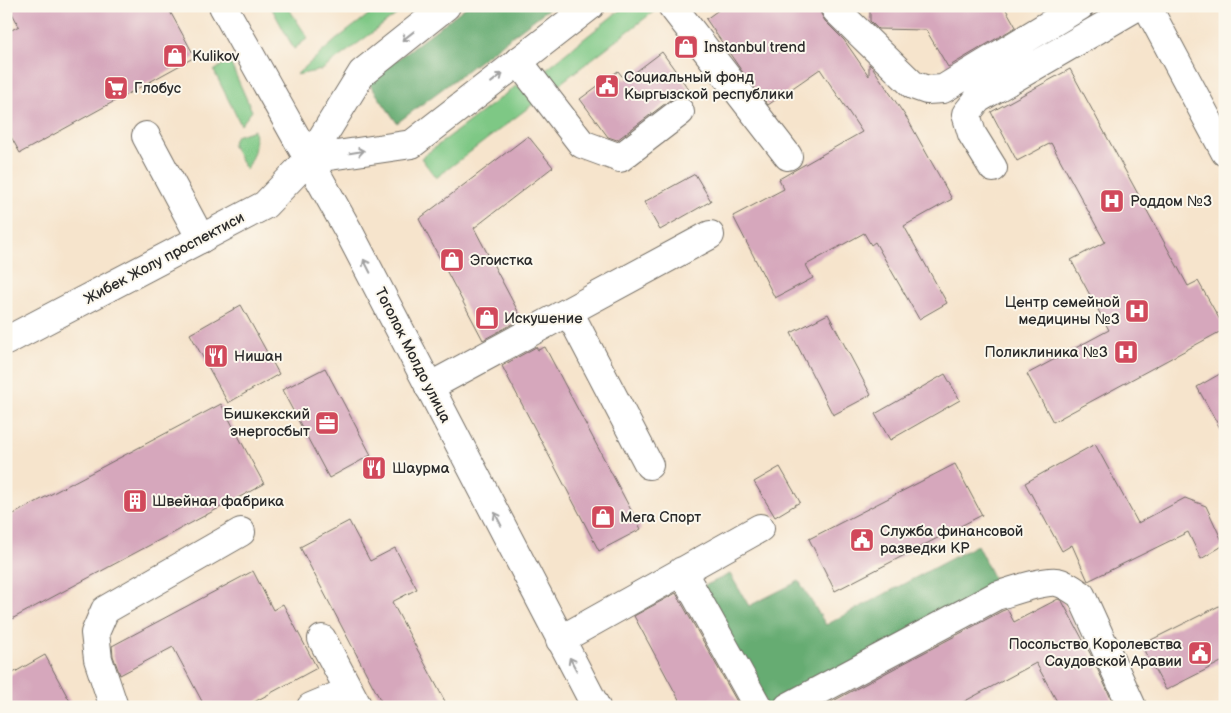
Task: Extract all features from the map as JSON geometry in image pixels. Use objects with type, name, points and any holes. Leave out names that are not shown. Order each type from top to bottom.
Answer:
[{"type":"main road","name":"Тоголок Молдо улица","points":[[223,6],[349,232],[596,707]]},
{"type":"main road","name":"Жибек Жолу проспектиси","points":[[6,341],[265,205],[309,159],[362,73],[446,6]]},
{"type":"main road","points":[[309,159],[412,144],[590,6]]},
{"type":"main road","points":[[672,6],[788,156]]},
{"type":"main road","points":[[835,6],[836,10],[913,85],[927,90],[943,89],[1080,6]]},
{"type":"main road","points":[[993,168],[972,134],[966,114],[978,99],[1138,6]]},
{"type":"main road","points":[[1147,6],[1215,110],[1225,152]]},
{"type":"main road","points":[[518,61],[582,144],[620,158],[680,112]]},
{"type":"main road","points":[[146,136],[201,239]]},
{"type":"main road","points":[[429,387],[710,235]]},
{"type":"main road","points":[[569,312],[649,465]]},
{"type":"main road","points":[[560,640],[760,528]]},
{"type":"main road","points":[[114,707],[98,659],[95,633],[105,610],[242,532]]},
{"type":"main road","points":[[682,572],[758,707]]},
{"type":"main road","points":[[788,707],[996,596],[1028,586],[1056,582],[1069,587],[1081,595],[1132,707]]},
{"type":"main road","points":[[311,707],[353,699],[322,639]]},
{"type":"green space","points":[[287,6],[308,38],[294,49],[271,7]]},
{"type":"green space","points":[[380,6],[408,6],[322,70],[296,75],[337,39]]},
{"type":"green space","points":[[467,6],[552,6],[397,123],[368,82]]},
{"type":"green space","points":[[625,6],[661,6],[553,89],[545,70]]},
{"type":"green space","points":[[229,60],[252,111],[241,125],[214,71]]},
{"type":"green space","points":[[516,86],[545,95],[436,178],[421,158]]},
{"type":"green space","points":[[254,130],[254,151],[246,170],[232,144],[236,136]]},
{"type":"green space","points":[[977,545],[998,587],[775,707],[768,707],[702,587],[730,574],[749,606],[799,581],[826,625]]},
{"type":"building","points":[[8,6],[167,6],[195,57],[20,153],[6,128],[6,33],[19,26]]},
{"type":"building","points":[[724,6],[820,6],[821,14],[825,21],[844,40],[869,76],[869,64],[873,68],[908,120],[952,199],[904,226],[947,303],[919,319],[875,242],[871,245],[864,233],[806,265],[813,278],[775,298],[733,216],[784,189],[779,179],[862,132],[820,69],[768,105],[706,19]]},
{"type":"building","points":[[870,6],[1004,6],[1016,27],[948,67],[926,30],[878,29],[870,21]]},
{"type":"building","points":[[662,52],[692,94],[687,98],[678,97],[670,100],[617,140],[608,137],[580,99],[618,71],[625,80]]},
{"type":"building","points":[[1070,69],[1188,286],[1198,281],[1225,329],[1053,422],[1027,374],[1109,330],[1071,260],[1105,242],[1051,143],[1017,161],[991,112]]},
{"type":"building","points":[[528,136],[553,167],[474,228],[522,319],[483,340],[419,219]]},
{"type":"building","points":[[695,174],[711,201],[660,230],[644,202]]},
{"type":"building","points":[[241,305],[279,374],[228,403],[190,334]]},
{"type":"building","points":[[828,314],[871,395],[833,415],[791,333]]},
{"type":"building","points":[[536,347],[538,350],[545,347],[641,529],[599,551],[502,366]]},
{"type":"building","name":"Бишкекский энергосбыт","points":[[325,368],[371,455],[329,478],[282,390]]},
{"type":"building","points":[[1225,371],[1225,437],[1197,387]]},
{"type":"building","points":[[945,374],[960,400],[890,440],[875,414]]},
{"type":"building","name":"Швейная фабрика","points":[[221,404],[264,484],[6,622],[6,518]]},
{"type":"building","points":[[1095,444],[1138,523],[1185,498],[1206,506],[1224,545],[1201,559],[1188,532],[1088,581],[1072,545],[1062,551],[1025,483]]},
{"type":"building","points":[[955,464],[982,515],[835,591],[809,539]]},
{"type":"building","points":[[780,467],[800,502],[775,517],[754,482]]},
{"type":"building","points":[[349,521],[370,561],[395,548],[417,589],[392,602],[448,707],[384,707],[300,547]]},
{"type":"building","points":[[253,571],[273,610],[283,604],[317,668],[245,707],[205,707],[173,647],[120,675],[113,656],[112,646]]},
{"type":"building","points":[[676,593],[740,707],[683,707],[634,616]]},
{"type":"building","points":[[1058,599],[1062,601],[1091,655],[1115,707],[1060,707],[1036,663],[954,707],[822,707],[1002,611],[1007,609],[1014,622]]},
{"type":"building","points":[[1225,603],[1225,660],[1166,690],[1141,645]]},
{"type":"building","points":[[45,655],[73,707],[6,707],[6,677]]},
{"type":"place","name":"Instanbul trend","points":[[686,47]]},
{"type":"place","name":"Kulikov","points":[[175,56]]},
{"type":"place","name":"Социальный фонд Кыргызской республики","points":[[607,86]]},
{"type":"place","name":"Глобус","points":[[116,88]]},
{"type":"place","name":"Роддом №3","points":[[1112,201]]},
{"type":"place","name":"Эгоистка","points":[[452,260]]},
{"type":"place","name":"Центр семейной медицины №3","points":[[1137,311]]},
{"type":"place","name":"Искушение","points":[[487,318]]},
{"type":"place","name":"Поликлиника №3","points":[[1126,352]]},
{"type":"place","name":"Нишан","points":[[216,356]]},
{"type":"place","name":"Бишкекский энергосбыт","points":[[327,423]]},
{"type":"place","name":"Шаурма","points":[[374,468]]},
{"type":"place","name":"Швейная фабрика","points":[[135,501]]},
{"type":"place","name":"Мега Спорт","points":[[603,517]]},
{"type":"place","name":"Служба финансовой разведки КР","points":[[862,540]]},
{"type":"place","name":"Посольство Королевства Саудовской Аравии","points":[[1200,653]]}]
